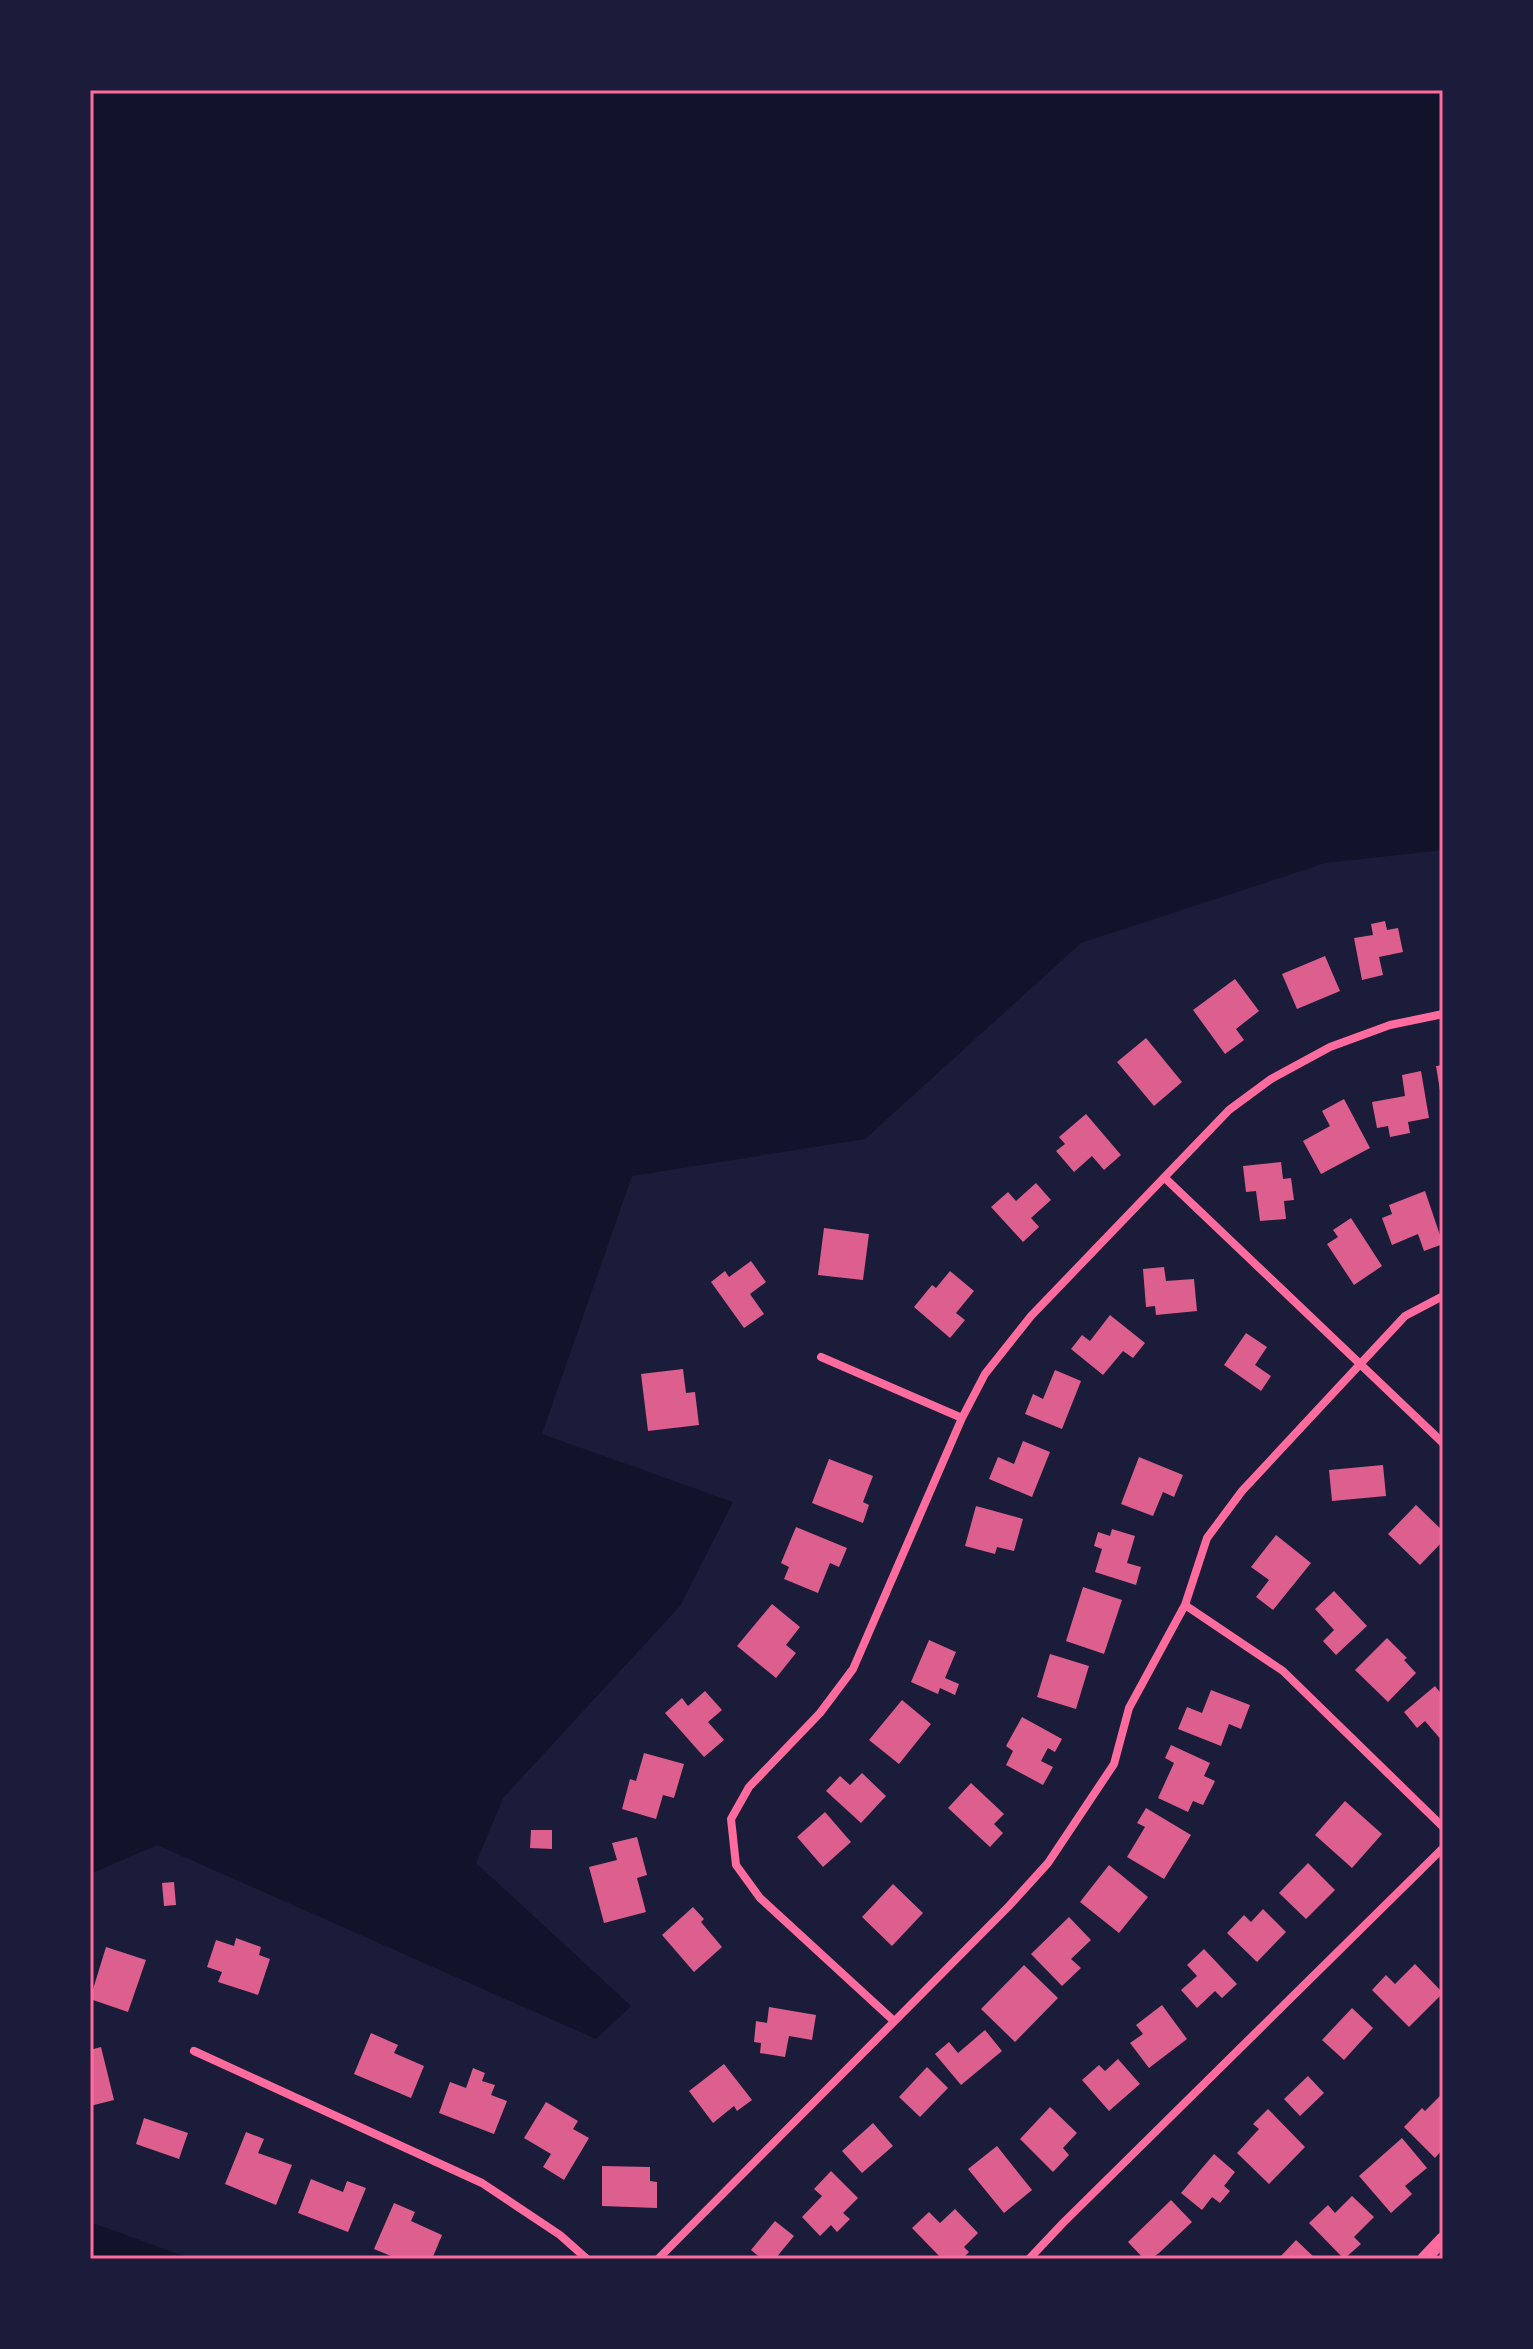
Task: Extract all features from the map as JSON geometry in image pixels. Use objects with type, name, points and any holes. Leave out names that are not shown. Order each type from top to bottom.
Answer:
[{"type":"street","points":[[894,2021],[760,1898],[736,1865],[731,1819],[749,1787],[820,1713],[853,1669],[962,1418],[985,1374],[1031,1316],[1229,1110],[1271,1079],[1330,1047],[1390,1025],[1443,1014]]},
{"type":"street","points":[[1166,1179],[1443,1443]]},
{"type":"street","points":[[658,2259],[1048,1863],[1114,1764],[1129,1708],[1185,1605],[1207,1538],[1242,1491],[1405,1316],[1443,1296]]},
{"type":"street","points":[[821,1357],[962,1418]]},
{"type":"street","points":[[1185,1605],[1283,1671],[1443,1827]]},
{"type":"street","points":[[1029,2259],[1443,1848]]},
{"type":"street","points":[[194,2051],[482,2183],[560,2235],[587,2259]]},
{"type":"street","points":[[1424,2259],[1443,2239]]},
{"type":"shaded area","points":[[90,90],[1443,90],[1443,850],[1325,863],[1081,943],[865,1139],[632,1176],[542,1434],[733,1502],[680,1606],[503,1798],[476,1863],[631,2006],[596,2039],[157,1845],[90,1874]]},
{"type":"shaded area","points":[[90,2222],[189,2258],[190,2259],[90,2259]]},
{"type":"building","points":[[1385,921],[1387,930],[1398,928],[1403,952],[1379,957],[1383,975],[1362,980],[1354,938],[1373,935],[1371,924]]},
{"type":"building","points":[[1325,956],[1340,991],[1297,1009],[1282,974]]},
{"type":"building","points":[[1235,979],[1259,1011],[1236,1029],[1244,1040],[1225,1054],[1193,1010]]},
{"type":"building","points":[[1146,1038],[1182,1082],[1154,1106],[1117,1062]]},
{"type":"building","points":[[1443,1065],[1443,1097],[1441,1097],[1436,1066]]},
{"type":"building","points":[[1421,1071],[1429,1118],[1408,1122],[1410,1133],[1390,1137],[1388,1126],[1377,1128],[1372,1102],[1405,1096],[1402,1075]]},
{"type":"building","points":[[1344,1099],[1370,1148],[1321,1174],[1303,1141],[1330,1126],[1322,1111]]},
{"type":"building","points":[[1086,1114],[1121,1155],[1104,1170],[1092,1156],[1074,1172],[1056,1151],[1065,1144],[1059,1137]]},
{"type":"building","points":[[1281,1162],[1283,1179],[1291,1178],[1294,1200],[1284,1201],[1286,1219],[1260,1221],[1256,1191],[1246,1192],[1243,1166]]},
{"type":"building","points":[[1036,1183],[1051,1200],[1031,1218],[1039,1227],[1023,1242],[991,1207],[1008,1192],[1016,1201]]},
{"type":"building","points":[[1425,1191],[1443,1244],[1424,1251],[1418,1234],[1392,1245],[1382,1218],[1392,1214],[1389,1205]]},
{"type":"building","points":[[1351,1218],[1382,1266],[1354,1285],[1327,1244],[1338,1237],[1333,1230]]},
{"type":"building","points":[[824,1228],[869,1234],[863,1280],[818,1275]]},
{"type":"building","points":[[751,1261],[766,1282],[750,1294],[764,1314],[744,1328],[711,1282],[725,1271],[729,1277]]},
{"type":"building","points":[[1164,1267],[1166,1281],[1194,1279],[1197,1311],[1156,1315],[1155,1306],[1146,1307],[1143,1269]]},
{"type":"building","points":[[950,1271],[974,1291],[956,1313],[965,1320],[950,1338],[914,1307],[932,1285],[936,1288]]},
{"type":"building","points":[[1110,1315],[1145,1343],[1133,1358],[1123,1351],[1103,1375],[1071,1349],[1082,1335],[1090,1341]]},
{"type":"building","points":[[1246,1333],[1267,1347],[1255,1365],[1271,1376],[1261,1391],[1224,1365]]},
{"type":"building","points":[[683,1369],[686,1393],[695,1392],[699,1425],[648,1431],[641,1374]]},
{"type":"building","points":[[1055,1370],[1081,1381],[1062,1429],[1025,1414],[1033,1394],[1043,1399]]},
{"type":"building","points":[[1023,1441],[1050,1452],[1032,1497],[989,1479],[998,1457],[1014,1464]]},
{"type":"building","points":[[1139,1457],[1183,1475],[1174,1497],[1163,1492],[1153,1516],[1121,1504]]},
{"type":"building","points":[[829,1459],[873,1476],[863,1502],[869,1505],[863,1523],[812,1503]]},
{"type":"building","points":[[1383,1465],[1386,1496],[1332,1501],[1329,1470]]},
{"type":"building","points":[[1416,1505],[1443,1531],[1443,1541],[1420,1565],[1388,1534]]},
{"type":"building","points":[[976,1506],[1023,1519],[1014,1551],[997,1547],[995,1554],[965,1546]]},
{"type":"building","points":[[796,1527],[847,1548],[839,1567],[830,1563],[818,1593],[784,1579],[789,1567],[781,1563]]},
{"type":"building","points":[[1112,1529],[1135,1536],[1127,1563],[1141,1567],[1136,1585],[1095,1572],[1102,1549],[1094,1546],[1098,1532],[1110,1536]]},
{"type":"building","points":[[1276,1535],[1311,1563],[1273,1610],[1256,1597],[1269,1580],[1251,1567]]},
{"type":"building","points":[[1083,1587],[1122,1600],[1104,1654],[1066,1641]]},
{"type":"building","points":[[1334,1591],[1367,1626],[1336,1655],[1323,1641],[1334,1630],[1315,1609]]},
{"type":"building","points":[[772,1604],[800,1627],[786,1645],[796,1653],[776,1678],[737,1646]]},
{"type":"building","points":[[1387,1638],[1407,1658],[1404,1660],[1416,1673],[1388,1702],[1355,1670]]},
{"type":"building","points":[[929,1640],[956,1652],[945,1678],[959,1684],[955,1695],[940,1688],[938,1694],[911,1682]]},
{"type":"building","points":[[1050,1654],[1089,1666],[1076,1709],[1037,1697]]},
{"type":"building","points":[[1435,1686],[1443,1696],[1443,1742],[1425,1721],[1417,1728],[1404,1712]]},
{"type":"building","points":[[1211,1690],[1250,1705],[1241,1729],[1229,1724],[1221,1746],[1178,1729],[1187,1707],[1202,1713]]},
{"type":"building","points":[[705,1691],[722,1710],[708,1722],[724,1740],[704,1757],[665,1713],[682,1698],[688,1706]]},
{"type":"building","points":[[902,1700],[931,1724],[899,1764],[869,1740]]},
{"type":"building","points":[[1022,1717],[1062,1739],[1055,1752],[1048,1748],[1041,1761],[1053,1767],[1043,1785],[1006,1765],[1013,1751],[1006,1746]]},
{"type":"building","points":[[1171,1745],[1210,1763],[1204,1776],[1215,1781],[1203,1805],[1193,1801],[1188,1812],[1158,1798],[1174,1763],[1165,1758]]},
{"type":"building","points":[[644,1753],[684,1764],[674,1798],[663,1795],[656,1819],[622,1809],[630,1779],[636,1781]]},
{"type":"building","points":[[862,1773],[886,1796],[861,1823],[826,1791],[840,1776],[850,1785]]},
{"type":"building","points":[[971,1783],[1004,1814],[994,1824],[1003,1833],[990,1847],[948,1808]]},
{"type":"building","points":[[1345,1801],[1382,1834],[1352,1868],[1315,1835]]},
{"type":"building","points":[[1146,1808],[1191,1835],[1164,1879],[1127,1857],[1145,1827],[1137,1823]]},
{"type":"building","points":[[825,1812],[851,1842],[823,1867],[797,1837]]},
{"type":"building","points":[[531,1830],[552,1830],[552,1849],[530,1848]]},
{"type":"building","points":[[637,1837],[647,1875],[637,1878],[646,1912],[604,1923],[589,1867],[617,1860],[612,1843]]},
{"type":"building","points":[[1308,1863],[1335,1890],[1306,1919],[1279,1893]]},
{"type":"building","points":[[1109,1865],[1148,1897],[1119,1933],[1080,1902]]},
{"type":"building","points":[[174,1882],[176,1905],[164,1906],[162,1883]]},
{"type":"building","points":[[893,1884],[923,1913],[892,1946],[862,1917]]},
{"type":"building","points":[[693,1907],[722,1947],[694,1972],[662,1935]]},
{"type":"building","points":[[1263,1909],[1286,1932],[1257,1962],[1227,1933],[1244,1915],[1251,1922]]},
{"type":"building","points":[[1069,1917],[1091,1940],[1071,1959],[1081,1968],[1062,1986],[1031,1954]]},
{"type":"building","points":[[236,1938],[261,1947],[259,1955],[270,1959],[258,1995],[218,1982],[222,1972],[207,1967],[216,1940],[234,1946]]},
{"type":"building","points":[[106,1947],[146,1960],[128,2012],[90,1999]]},
{"type":"building","points":[[1204,1949],[1237,1984],[1222,1998],[1215,1991],[1197,2008],[1181,1990],[1197,1976],[1187,1965]]},
{"type":"building","points":[[1415,1964],[1443,1993],[1409,2027],[1372,1990],[1386,1975],[1395,1984]]},
{"type":"building","points":[[1024,1965],[1058,1998],[1015,2042],[981,2009]]},
{"type":"building","points":[[1162,2005],[1187,2039],[1149,2068],[1130,2043],[1143,2034],[1136,2025]]},
{"type":"building","points":[[769,2007],[816,2015],[812,2040],[789,2036],[785,2057],[760,2053],[761,2043],[754,2042],[756,2021],[767,2023]]},
{"type":"building","points":[[1352,2008],[1373,2028],[1344,2060],[1322,2040]]},
{"type":"building","points":[[985,2030],[1002,2051],[961,2085],[935,2054],[949,2042],[958,2053]]},
{"type":"building","points":[[371,2033],[398,2045],[394,2053],[424,2066],[411,2098],[354,2074]]},
{"type":"building","points":[[101,2047],[114,2100],[90,2106],[90,2050]]},
{"type":"building","points":[[1118,2059],[1140,2084],[1109,2111],[1082,2080],[1099,2065],[1105,2071]]},
{"type":"building","points":[[724,2064],[752,2100],[737,2111],[734,2106],[713,2123],[689,2091]]},
{"type":"building","points":[[927,2067],[948,2088],[920,2117],[899,2097]]},
{"type":"building","points":[[473,2068],[485,2073],[482,2081],[495,2085],[491,2095],[507,2101],[494,2134],[439,2113],[450,2082],[466,2088]]},
{"type":"building","points":[[1308,2076],[1324,2093],[1300,2116],[1284,2099]]},
{"type":"building","points":[[1443,2093],[1443,2149],[1435,2158],[1404,2127],[1422,2108],[1425,2111]]},
{"type":"building","points":[[546,2102],[578,2121],[573,2129],[589,2138],[564,2180],[543,2167],[551,2154],[524,2138]]},
{"type":"building","points":[[1050,2107],[1077,2133],[1063,2148],[1069,2155],[1053,2172],[1020,2139]]},
{"type":"building","points":[[1268,2109],[1305,2147],[1269,2184],[1237,2153],[1259,2129],[1253,2124]]},
{"type":"building","points":[[144,2118],[188,2133],[179,2159],[136,2144]]},
{"type":"building","points":[[873,2123],[893,2146],[862,2173],[842,2151]]},
{"type":"building","points":[[246,2132],[264,2139],[258,2153],[292,2165],[276,2205],[225,2184]]},
{"type":"building","points":[[1402,2138],[1427,2168],[1405,2186],[1412,2194],[1391,2213],[1359,2176]]},
{"type":"building","points":[[997,2146],[1032,2190],[1004,2213],[968,2169]]},
{"type":"building","points":[[1214,2154],[1235,2172],[1224,2186],[1230,2191],[1220,2203],[1212,2197],[1202,2210],[1181,2193]]},
{"type":"building","points":[[602,2166],[650,2167],[650,2181],[657,2182],[657,2208],[602,2206]]},
{"type":"building","points":[[831,2171],[858,2198],[843,2213],[850,2219],[837,2232],[831,2225],[820,2236],[802,2217],[822,2196],[814,2189]]},
{"type":"building","points":[[311,2179],[343,2192],[347,2181],[366,2188],[348,2232],[298,2213]]},
{"type":"building","points":[[1352,2196],[1374,2217],[1354,2237],[1361,2244],[1344,2259],[1309,2223],[1328,2205],[1335,2213]]},
{"type":"building","points":[[1171,2200],[1192,2222],[1159,2253],[1151,2259],[1144,2259],[1128,2242]]},
{"type":"building","points":[[394,2203],[415,2212],[411,2221],[442,2235],[432,2259],[398,2259],[374,2249]]},
{"type":"building","points":[[955,2209],[978,2233],[964,2247],[969,2252],[962,2259],[942,2259],[912,2228],[929,2212],[940,2223]]},
{"type":"building","points":[[775,2221],[794,2236],[775,2259],[762,2259],[751,2250]]},
{"type":"building","points":[[1296,2240],[1316,2259],[1280,2257]]}]
